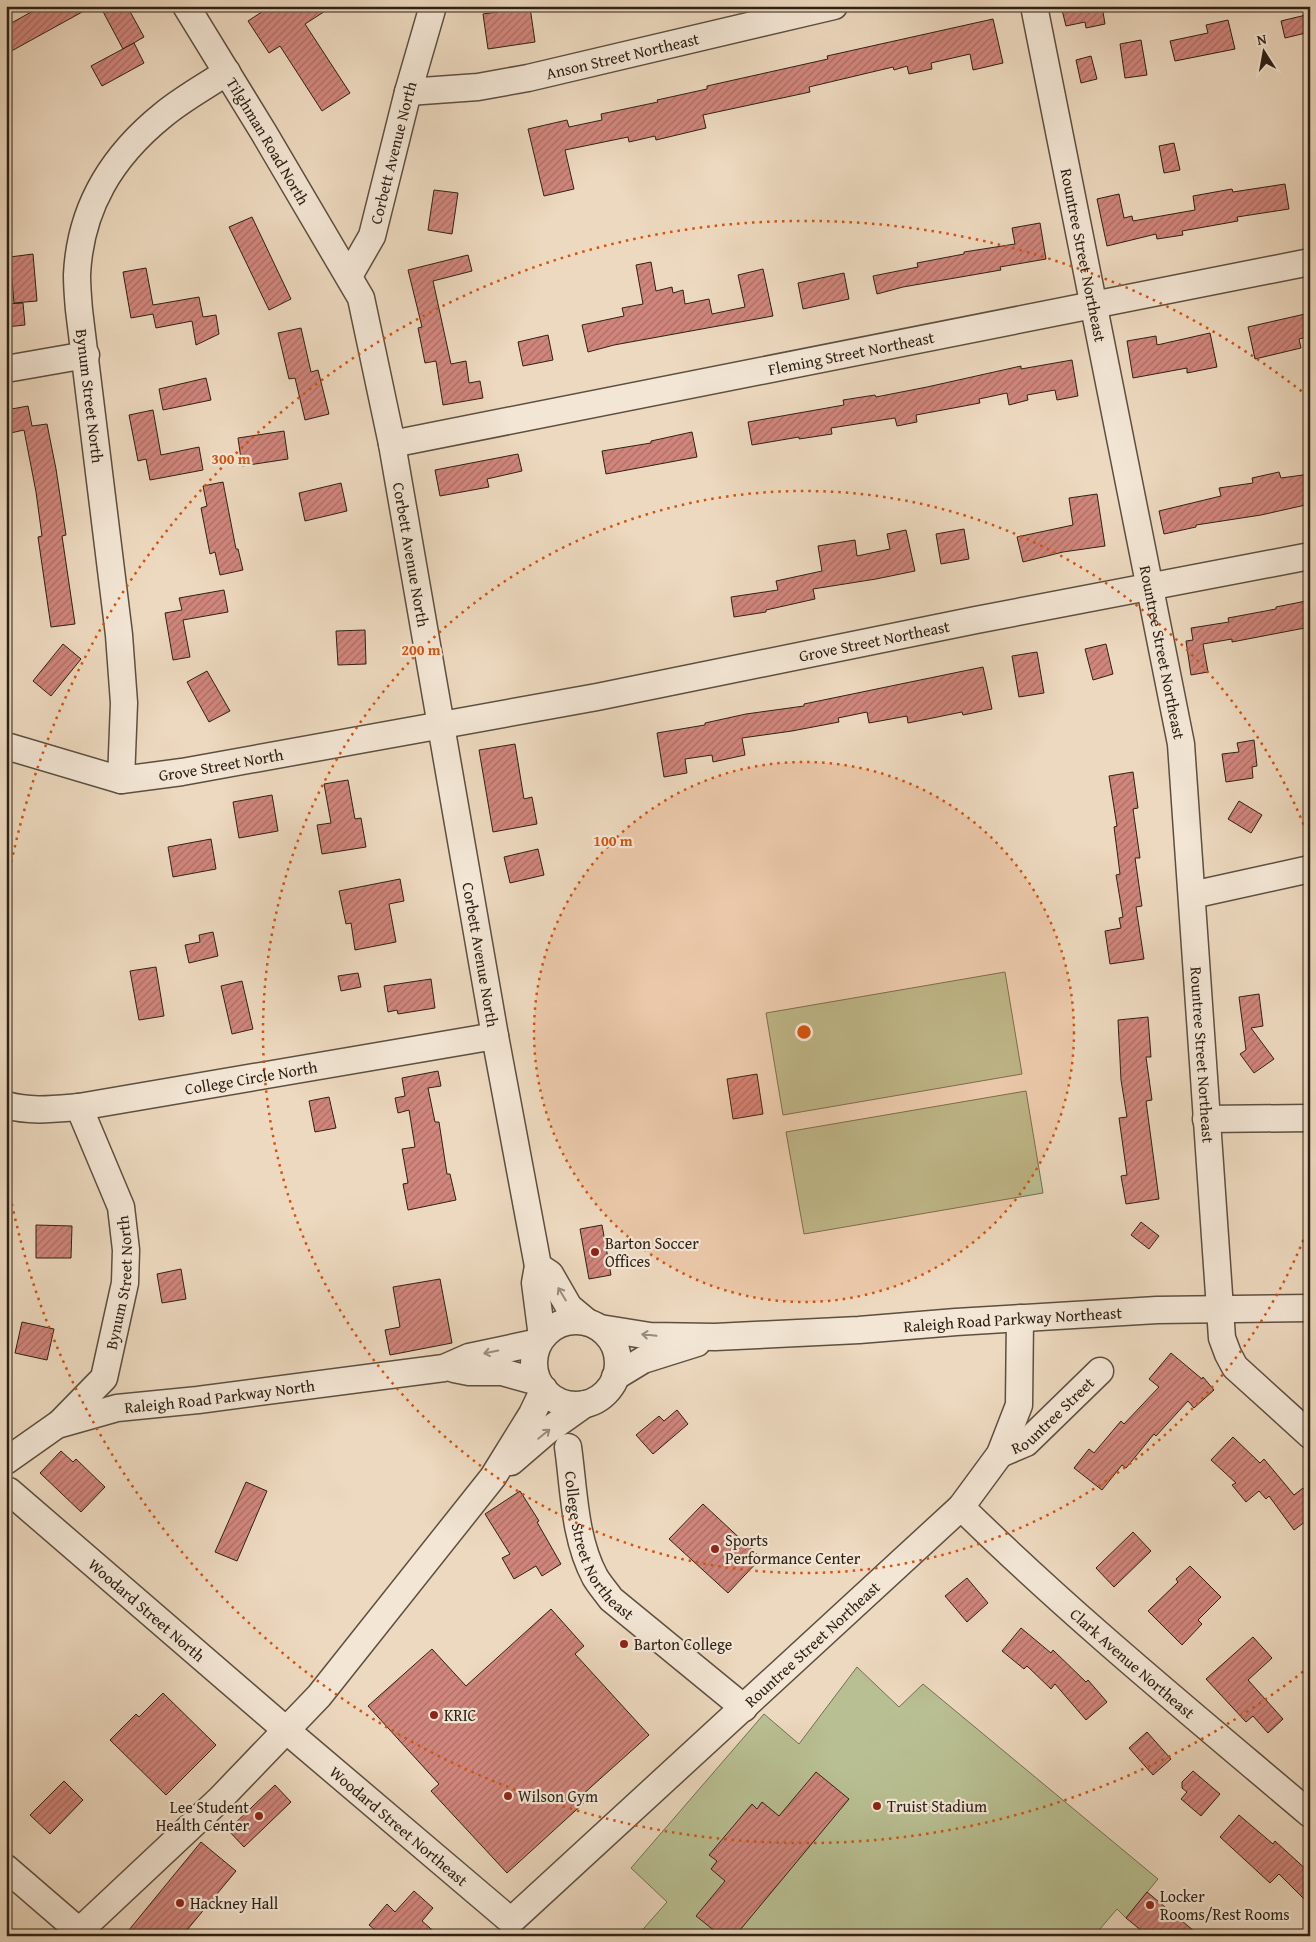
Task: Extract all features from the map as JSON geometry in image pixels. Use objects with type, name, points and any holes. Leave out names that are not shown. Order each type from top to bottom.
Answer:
[{"type":"street","name":"Tilghman Road North","points":[[186,6],[349,276]]},
{"type":"street","name":"Corbett Avenue North","points":[[433,6],[408,92],[372,236],[349,276],[361,298],[392,444],[440,727],[538,1266],[535,1283],[541,1339]]},
{"type":"street","name":"Anson Street Northeast","points":[[408,92],[478,87],[528,78],[834,6]]},
{"type":"street","name":"Rountree Street Northeast","points":[[1034,6],[1181,744],[1222,1338],[1235,1367],[1310,1435]]},
{"type":"street","name":"Bynum Street North","points":[[120,780],[124,703],[119,635],[79,310],[77,276],[81,241],[91,206],[104,180],[124,154],[163,114],[226,72]]},
{"type":"street","name":"Fleming Street Northeast","points":[[392,444],[1310,262]]},
{"type":"street","points":[[6,369],[86,355]]},
{"type":"street","name":"Grove Street Northeast","points":[[440,727],[1310,556]]},
{"type":"street","name":"Grove Street North","points":[[6,746],[120,780],[182,772],[440,727]]},
{"type":"street","points":[[1192,895],[1310,869]]},
{"type":"street","name":"College Circle North","points":[[6,1106],[18,1109],[48,1110],[79,1106],[495,1036]]},
{"type":"street","name":"Bynum Street North","points":[[79,1106],[116,1192],[121,1208],[126,1250],[125,1283],[104,1378]]},
{"type":"street","points":[[1206,1119],[1310,1118]]},
{"type":"street","points":[[493,1477],[548,1431],[585,1404],[598,1398],[608,1389],[615,1377],[618,1364],[616,1350],[610,1338],[569,1307],[550,1274],[538,1266]]},
{"type":"street","name":"Raleigh Road Parkway Northeast","points":[[594,1325],[650,1336],[715,1337],[1220,1308],[1310,1308]]},
{"type":"street","name":"Rountree Street Northeast","points":[[511,1921],[961,1507],[1000,1454],[1019,1405],[1020,1318]]},
{"type":"street","points":[[585,1404],[571,1404],[558,1401],[541,1386],[534,1368],[534,1354],[541,1339],[551,1328],[562,1323],[575,1321],[594,1325]]},
{"type":"street","name":"Raleigh Road Parkway Northeast","points":[[615,1377],[644,1360],[715,1337]]},
{"type":"street","name":"Raleigh Road Parkway North","points":[[6,1462],[58,1426],[117,1408],[198,1400],[444,1368],[469,1357],[541,1339]]},
{"type":"street","name":"Raleigh Road Parkway North","points":[[444,1368],[469,1372],[502,1372],[541,1386]]},
{"type":"street","name":"Rountree Street","points":[[1000,1454],[1026,1443],[1100,1370]]},
{"type":"street","points":[[58,1426],[104,1378],[150,1404]]},
{"type":"street","points":[[6,1868],[76,1933],[220,1800],[319,1696],[493,1477],[532,1414],[541,1386]]},
{"type":"street","name":"College Street Northeast","points":[[568,1447],[580,1531],[585,1554],[596,1578],[611,1599],[744,1708]]},
{"type":"street","name":"Woodard Street North","points":[[9,1491],[286,1730]]},
{"type":"street","name":"Clark Avenue Northeast","points":[[961,1507],[1012,1557],[1061,1601],[1310,1814]]},
{"type":"street","name":"Woodard Street Northeast","points":[[286,1730],[511,1921]]},
{"type":"green space","points":[[1005,972],[1022,1074],[783,1115],[766,1013]]},
{"type":"green space","points":[[1026,1091],[1043,1193],[804,1234],[786,1132]]},
{"type":"green space","name":"Truist Stadium","points":[[857,1667],[899,1707],[923,1684],[1158,1879],[1126,1918],[1117,1909],[1094,1936],[637,1936],[667,1902],[631,1868],[764,1714],[799,1744]]},
{"type":"building","points":[[42,6],[93,6],[6,54],[6,26]]},
{"type":"building","points":[[100,6],[127,6],[144,37],[123,49]]},
{"type":"building","points":[[271,6],[333,6],[305,24],[350,93],[322,111],[280,46],[269,53],[248,21]]},
{"type":"building","points":[[1061,6],[1102,6],[1105,24],[1086,28],[1085,22],[1066,26]]},
{"type":"building","points":[[530,7],[535,42],[488,49],[483,14]]},
{"type":"building","points":[[1310,14],[1310,32],[1285,38],[1281,21]]},
{"type":"building","points":[[993,19],[1003,63],[973,70],[970,54],[931,63],[932,69],[909,74],[907,66],[894,70],[893,67],[809,87],[810,92],[703,115],[706,128],[656,140],[655,136],[629,142],[628,137],[565,150],[574,189],[544,196],[528,129],[567,120],[569,127],[602,120],[601,114],[658,102],[657,100],[707,89],[707,86],[828,59],[827,56]]},
{"type":"building","points":[[1228,20],[1235,49],[1175,61],[1170,41],[1208,33],[1206,25]]},
{"type":"building","points":[[1141,40],[1147,75],[1125,78],[1120,44]]},
{"type":"building","points":[[134,43],[144,63],[102,86],[91,66]]},
{"type":"building","points":[[1091,56],[1097,79],[1081,83],[1076,60]]},
{"type":"building","points":[[1174,143],[1180,170],[1164,173],[1159,146]]},
{"type":"building","points":[[1285,184],[1289,209],[1237,217],[1238,221],[1182,231],[1183,235],[1157,239],[1156,234],[1107,246],[1097,199],[1119,194],[1124,218],[1132,216],[1133,221],[1195,210],[1193,196],[1232,189],[1233,192]]},
{"type":"building","points":[[434,190],[458,193],[452,234],[428,230]]},
{"type":"building","points":[[252,217],[291,299],[269,310],[229,227]]},
{"type":"building","points":[[1040,223],[1046,259],[1000,267],[1001,270],[903,287],[877,294],[873,276],[918,267],[917,263],[964,254],[964,252],[1015,244],[1012,228]]},
{"type":"building","points":[[33,254],[37,301],[14,303],[10,257]]},
{"type":"building","points":[[468,255],[472,271],[433,281],[451,364],[466,361],[469,383],[480,381],[483,398],[443,405],[436,361],[425,363],[418,328],[422,327],[408,270]]},
{"type":"building","points":[[651,262],[656,291],[672,287],[673,293],[683,290],[685,304],[709,299],[712,314],[745,307],[738,275],[763,269],[773,316],[614,345],[588,352],[582,325],[624,316],[622,308],[643,304],[636,265]]},
{"type":"building","points":[[146,268],[153,305],[199,297],[203,317],[216,315],[219,334],[196,345],[192,321],[156,328],[153,314],[131,318],[123,272]]},
{"type":"building","points":[[844,273],[849,299],[803,309],[798,283]]},
{"type":"building","points":[[23,303],[25,325],[6,327],[6,304]]},
{"type":"building","points":[[1305,314],[1310,336],[1299,339],[1301,348],[1255,359],[1248,327]]},
{"type":"building","points":[[301,328],[311,372],[318,370],[329,414],[305,420],[295,378],[289,379],[278,333]]},
{"type":"building","points":[[1210,333],[1217,367],[1187,373],[1187,368],[1133,378],[1127,341],[1156,336],[1157,345]]},
{"type":"building","points":[[548,335],[553,360],[523,366],[518,342]]},
{"type":"building","points":[[1072,360],[1078,396],[1057,400],[1055,390],[1027,395],[1028,400],[1009,405],[1007,393],[979,399],[980,403],[916,415],[917,422],[897,426],[895,418],[831,428],[832,434],[799,439],[799,437],[752,445],[748,422],[844,405],[843,400],[875,395],[876,397],[1021,366],[1021,369]]},
{"type":"building","points":[[206,378],[211,400],[163,410],[159,389]]},
{"type":"building","points":[[28,406],[32,426],[47,424],[66,535],[62,536],[75,624],[51,627],[38,537],[42,536],[36,492],[24,430],[6,434],[6,410]]},
{"type":"building","points":[[153,410],[161,455],[199,447],[203,470],[150,480],[146,459],[138,461],[129,415]]},
{"type":"building","points":[[284,431],[288,459],[242,466],[238,438]]},
{"type":"building","points":[[692,432],[697,457],[606,474],[602,451],[651,443],[651,441]]},
{"type":"building","points":[[518,454],[522,471],[487,479],[489,487],[440,496],[435,470]]},
{"type":"building","points":[[1279,472],[1281,478],[1310,474],[1310,504],[1261,515],[1196,525],[1196,527],[1164,534],[1159,511],[1221,496],[1219,488],[1253,483],[1252,478]]},
{"type":"building","points":[[223,482],[236,549],[238,549],[243,570],[220,575],[215,552],[210,554],[201,508],[207,506],[203,486]]},
{"type":"building","points":[[341,483],[347,511],[305,521],[299,493]]},
{"type":"building","points":[[1097,494],[1105,546],[1063,552],[1023,562],[1017,537],[1073,525],[1069,498]]},
{"type":"building","points":[[964,529],[969,559],[941,564],[936,534]]},
{"type":"building","points":[[906,530],[915,571],[813,589],[815,599],[766,610],[766,612],[734,617],[731,597],[778,590],[776,581],[822,571],[818,546],[855,540],[857,556],[890,549],[887,534]]},
{"type":"building","points":[[224,590],[228,612],[183,620],[190,657],[173,660],[165,613],[182,610],[179,598]]},
{"type":"building","points":[[1306,601],[1310,627],[1232,642],[1232,639],[1203,644],[1208,672],[1191,675],[1186,641],[1193,640],[1191,628],[1229,622],[1228,618]]},
{"type":"building","points":[[365,630],[366,664],[338,665],[336,631]]},
{"type":"building","points":[[63,644],[81,659],[51,696],[33,681]]},
{"type":"building","points":[[1106,644],[1113,674],[1093,680],[1085,649]]},
{"type":"building","points":[[1037,652],[1044,693],[1019,697],[1012,656]]},
{"type":"building","points":[[983,667],[992,709],[963,715],[962,712],[908,723],[907,716],[869,723],[867,712],[838,718],[839,722],[742,738],[745,755],[713,762],[712,755],[685,759],[687,773],[664,777],[657,733],[705,725],[705,723],[746,714],[804,706],[804,704]]},
{"type":"building","points":[[207,671],[230,711],[209,722],[187,682]]},
{"type":"building","points":[[1254,740],[1257,766],[1252,767],[1253,778],[1226,782],[1222,754],[1239,752],[1237,743]]},
{"type":"building","points":[[515,744],[524,799],[532,797],[537,824],[493,832],[479,750]]},
{"type":"building","points":[[1133,772],[1138,808],[1133,809],[1140,858],[1135,858],[1142,906],[1136,907],[1144,959],[1110,964],[1105,931],[1121,928],[1119,918],[1123,917],[1116,875],[1120,874],[1114,827],[1117,826],[1109,776]]},
{"type":"building","points":[[348,780],[355,819],[361,818],[366,847],[322,854],[317,825],[331,823],[324,784]]},
{"type":"building","points":[[272,795],[278,831],[239,838],[233,802]]},
{"type":"building","points":[[1239,801],[1262,815],[1251,833],[1228,819]]},
{"type":"building","points":[[211,839],[216,869],[173,877],[168,847]]},
{"type":"building","points":[[538,849],[544,875],[510,883],[504,857]]},
{"type":"building","points":[[400,879],[404,901],[389,904],[396,942],[355,950],[351,923],[346,924],[339,891]]},
{"type":"building","points":[[213,932],[218,956],[189,963],[185,945],[200,942],[199,935]]},
{"type":"building","points":[[156,967],[164,1016],[139,1020],[130,971]]},
{"type":"building","points":[[358,973],[361,987],[341,991],[338,976]]},
{"type":"building","points":[[431,979],[435,1008],[398,1014],[397,1010],[388,1012],[384,986]]},
{"type":"building","points":[[242,981],[253,1029],[232,1034],[221,986]]},
{"type":"building","points":[[1259,994],[1263,1026],[1251,1028],[1274,1059],[1254,1073],[1240,1054],[1246,1050],[1239,997]]},
{"type":"building","points":[[1148,1017],[1151,1057],[1146,1057],[1152,1100],[1146,1101],[1159,1199],[1126,1204],[1121,1176],[1127,1175],[1119,1118],[1127,1117],[1121,1080],[1118,1020]]},
{"type":"building","points":[[438,1071],[441,1086],[428,1088],[435,1122],[439,1122],[447,1174],[450,1174],[456,1200],[408,1210],[403,1184],[408,1183],[402,1149],[415,1147],[409,1110],[398,1113],[395,1098],[405,1096],[402,1078]]},
{"type":"building","points":[[757,1074],[763,1114],[733,1119],[727,1079]]},
{"type":"building","points":[[329,1097],[336,1128],[315,1132],[309,1101]]},
{"type":"building","points":[[1141,1222],[1159,1236],[1149,1249],[1131,1235]]},
{"type":"building","points":[[36,1225],[72,1226],[71,1258],[36,1258]]},
{"type":"building","name":"Barton Soccer Offices","points":[[602,1225],[611,1275],[589,1279],[580,1229]]},
{"type":"building","points":[[181,1269],[186,1299],[162,1303],[157,1274]]},
{"type":"building","points":[[440,1279],[452,1343],[390,1355],[385,1330],[400,1327],[393,1287]]},
{"type":"building","points":[[22,1322],[54,1329],[47,1360],[15,1353]]},
{"type":"building","points":[[1171,1353],[1202,1379],[1203,1377],[1214,1390],[1194,1408],[1188,1401],[1156,1436],[1154,1434],[1126,1468],[1122,1465],[1102,1490],[1074,1468],[1089,1449],[1094,1453],[1121,1421],[1124,1424],[1159,1387],[1149,1379]]},
{"type":"building","points":[[677,1410],[688,1424],[653,1454],[636,1435],[659,1416],[664,1421]]},
{"type":"building","points":[[1233,1437],[1260,1463],[1264,1459],[1294,1495],[1303,1488],[1310,1497],[1310,1518],[1294,1530],[1269,1496],[1266,1499],[1259,1491],[1246,1502],[1232,1485],[1236,1483],[1211,1460]]},
{"type":"building","points":[[61,1451],[73,1462],[76,1459],[105,1487],[81,1512],[40,1473]]},
{"type":"building","points":[[246,1482],[267,1491],[237,1561],[215,1552]]},
{"type":"building","points":[[520,1491],[539,1521],[537,1522],[561,1564],[542,1576],[536,1566],[514,1579],[502,1558],[510,1554],[485,1514]]},
{"type":"building","name":"Sports Performance Center","points":[[703,1504],[761,1558],[728,1593],[669,1539]]},
{"type":"building","points":[[1133,1532],[1151,1551],[1114,1587],[1096,1568]]},
{"type":"building","points":[[1190,1566],[1221,1597],[1198,1620],[1202,1624],[1182,1645],[1148,1611],[1178,1582],[1176,1579]]},
{"type":"building","points":[[967,1578],[988,1603],[967,1622],[945,1596]]},
{"type":"building","points":[[551,1609],[584,1646],[575,1654],[649,1735],[581,1796],[586,1801],[507,1873],[431,1791],[439,1784],[368,1706],[432,1649],[466,1686]]},
{"type":"building","points":[[1021,1628],[1051,1653],[1053,1650],[1086,1682],[1088,1680],[1107,1702],[1086,1720],[1055,1684],[1051,1689],[1027,1666],[1024,1669],[1002,1651]]},
{"type":"building","points":[[1253,1637],[1272,1658],[1248,1680],[1283,1719],[1268,1733],[1253,1716],[1246,1722],[1206,1679]]},
{"type":"building","points":[[163,1693],[216,1745],[166,1795],[110,1740],[136,1714],[139,1717]]},
{"type":"building","points":[[1147,1732],[1171,1759],[1153,1775],[1129,1748]]},
{"type":"building","points":[[1193,1771],[1220,1794],[1201,1816],[1181,1799],[1187,1792],[1182,1788],[1182,1782]]},
{"type":"building","points":[[816,1772],[849,1799],[735,1936],[721,1936],[696,1916],[725,1881],[711,1869],[717,1861],[709,1855],[752,1804],[757,1809],[762,1802],[779,1816]]},
{"type":"building","points":[[64,1781],[83,1800],[50,1834],[30,1815]]},
{"type":"building","name":"Lee Student Health Center","points":[[275,1785],[291,1802],[244,1847],[228,1830]]},
{"type":"building","points":[[1239,1815],[1273,1844],[1275,1841],[1310,1873],[1310,1905],[1279,1874],[1270,1883],[1220,1837]]},
{"type":"building","name":"Hackney Hall","points":[[201,1842],[236,1871],[182,1936],[124,1936]]},
{"type":"building","points":[[414,1891],[433,1908],[422,1921],[439,1936],[382,1936],[369,1925],[387,1904],[395,1912]]},
{"type":"building","name":"Locker Rooms/Rest Rooms","points":[[1147,1892],[1200,1936],[1148,1936],[1126,1918]]},
{"type":"place","name":"Barton Soccer Offices","points":[[595,1252]]},
{"type":"place","name":"Sports Performance Center","points":[[715,1549]]},
{"type":"place","name":"Barton College","points":[[624,1644]]},
{"type":"place","name":"KRIC","points":[[434,1715]]},
{"type":"place","name":"Wilson Gym","points":[[508,1796]]},
{"type":"place","name":"Truist Stadium","points":[[877,1806]]},
{"type":"place","name":"Lee Student Health Center","points":[[259,1816]]},
{"type":"place","name":"Hackney Hall","points":[[180,1903]]},
{"type":"place","name":"Locker Rooms/Rest Rooms","points":[[1150,1905]]}]
